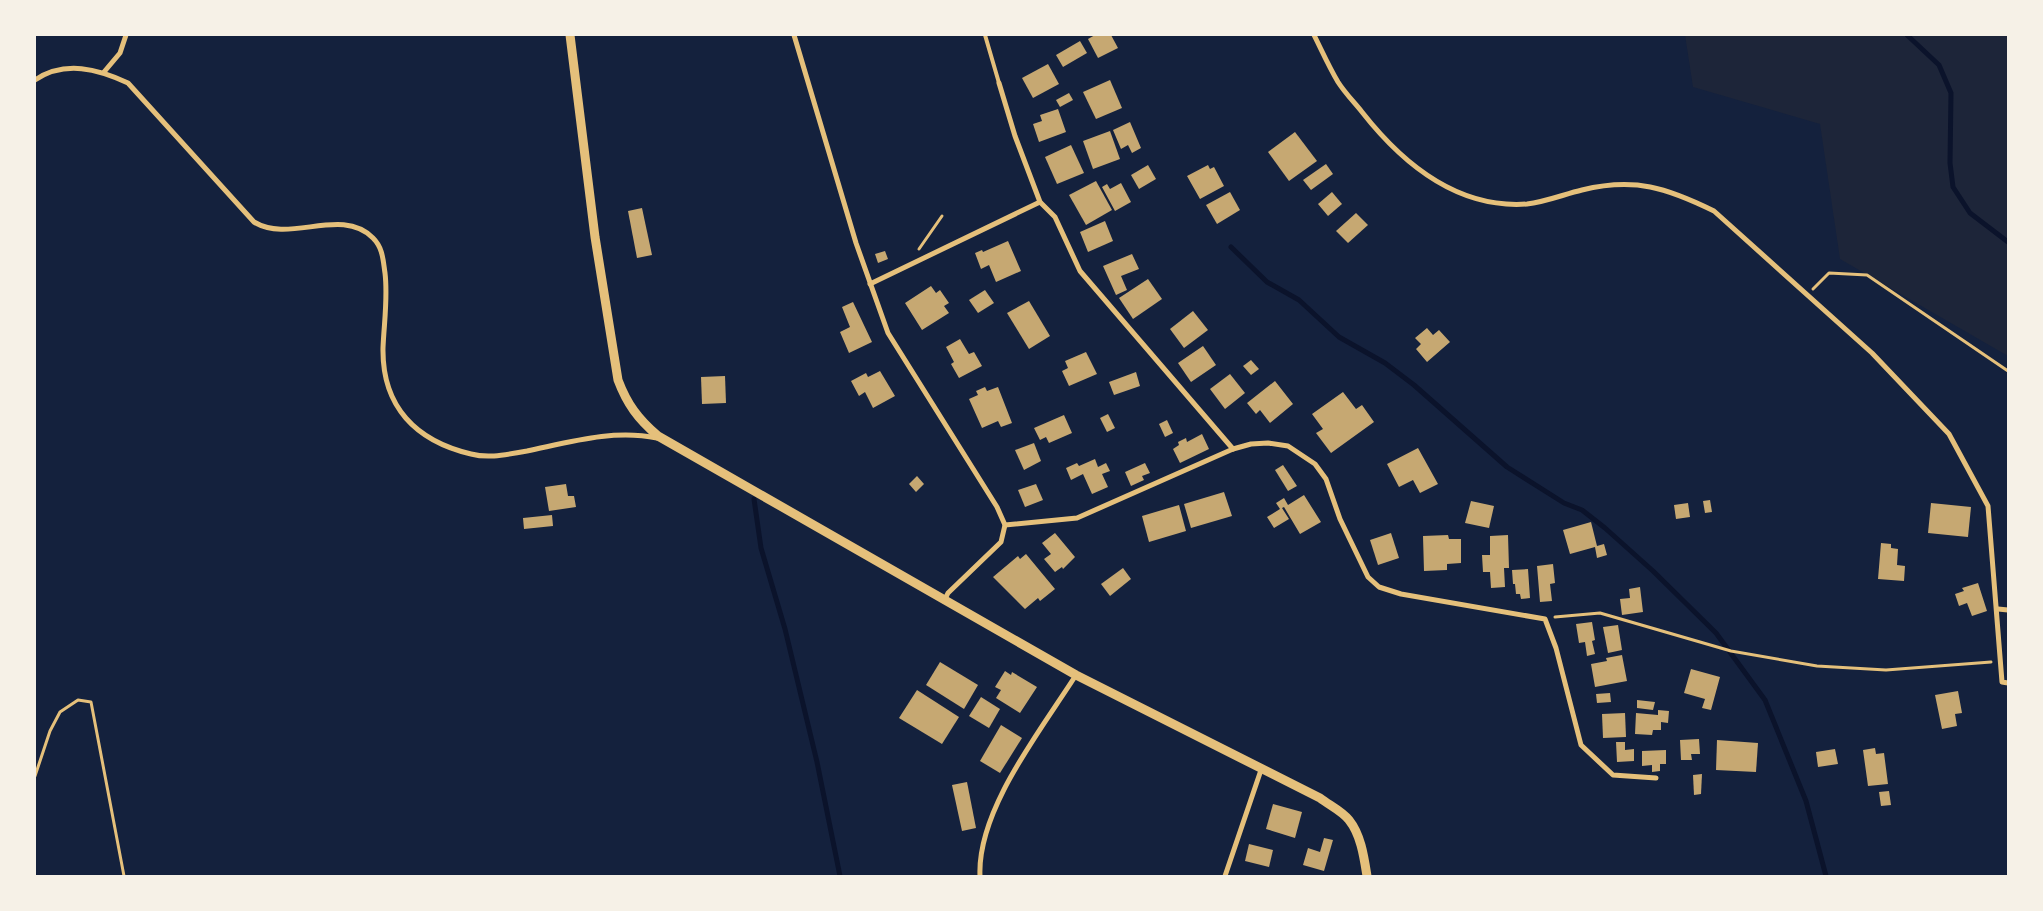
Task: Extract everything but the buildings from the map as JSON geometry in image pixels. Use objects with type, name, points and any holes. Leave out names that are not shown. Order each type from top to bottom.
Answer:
[{"type":"street","points":[[104,72],[120,54],[126,35]]},
{"type":"street","points":[[570,35],[594,237],[618,380],[626,400],[638,419],[658,436],[1076,675],[1260,770],[1320,798],[1348,819],[1359,841],[1366,876]]},
{"type":"street","points":[[794,35],[870,284],[888,332],[997,507],[1005,525],[1001,542],[948,593],[944,601]]},
{"type":"street","points":[[1314,35],[1339,83],[1381,137],[1417,170],[1443,186],[1470,197],[1498,203],[1528,204],[1620,183],[1653,186],[1684,196],[1714,211],[1872,353],[1949,434],[1988,506],[1998,609],[2002,682],[2008,683]]},
{"type":"street","points":[[35,80],[44,74],[61,69],[78,68],[104,72],[128,83],[254,222],[261,227],[280,230],[334,224],[354,227],[372,237],[378,244],[383,257],[386,283],[383,350],[384,372],[388,388],[400,412],[413,426],[431,439],[472,454],[486,456],[609,435],[638,434],[657,438],[658,436]]},
{"type":"street","points":[[999,83],[1015,136],[1040,202],[1055,217],[1080,271],[1232,449]]},
{"type":"street","points":[[870,284],[1040,202]]},
{"type":"street","points":[[1005,525],[1077,518],[1232,449],[1251,444],[1268,443],[1288,446],[1316,464],[1326,479],[1340,519],[1368,577],[1379,587],[1401,594],[1545,619],[1556,648],[1581,745],[1613,775],[1656,778]]},
{"type":"street","points":[[1998,609],[2008,610]]},
{"type":"street","points":[[980,876],[987,828],[1004,789],[1076,675]]},
{"type":"street","points":[[1225,876],[1260,770]]},
{"type":"lane","points":[[985,35],[999,83]]},
{"type":"path","points":[[907,266],[942,216]]},
{"type":"path","points":[[1808,295],[1828,273],[1867,275],[2008,372]]},
{"type":"path","points":[[1545,619],[1600,612],[1730,652],[1817,666],[1886,670],[2001,662]]},
{"type":"path","points":[[35,776],[50,731],[60,712],[78,700],[91,702],[124,876]]},
{"type":"shaded area","points":[[1685,35],[2008,35],[2008,356],[1840,259],[1820,124],[1693,87]]},
{"type":"waterway","points":[[1907,35],[1939,65],[1951,93],[1950,163],[1953,187],[1970,213],[2008,242]]},
{"type":"waterway","points":[[1231,247],[1267,282],[1299,300],[1339,337],[1385,363],[1414,385],[1507,467],[1564,503],[1582,510],[1605,528],[1653,571],[1716,633],[1765,700],[1806,801],[1826,876]]},
{"type":"waterway","points":[[754,499],[761,548],[785,629],[817,762],[840,876]]}]
